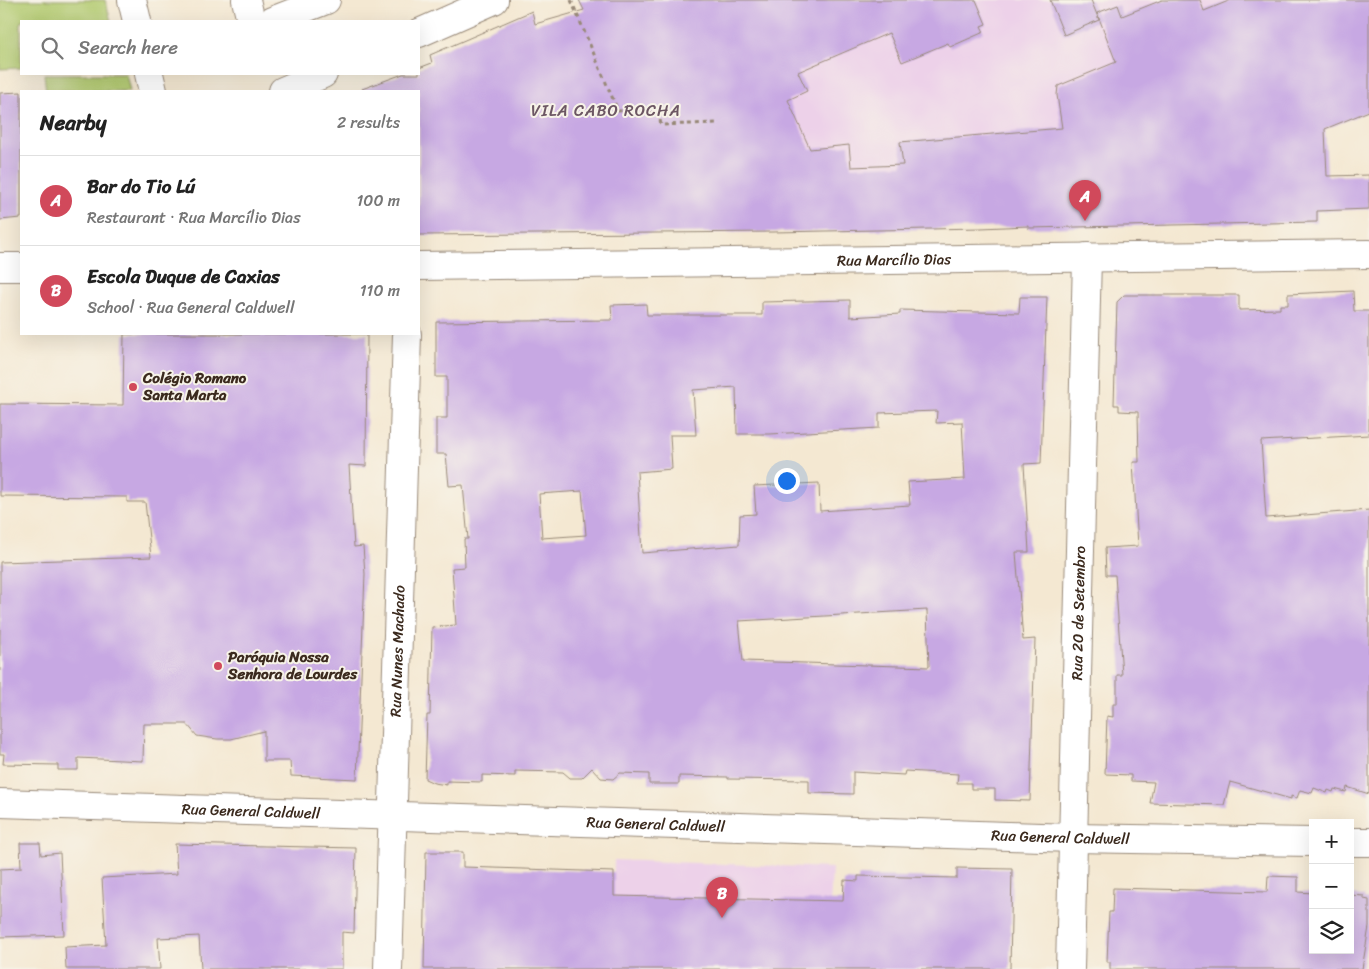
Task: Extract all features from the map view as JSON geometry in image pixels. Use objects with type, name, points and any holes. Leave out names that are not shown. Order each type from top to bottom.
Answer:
[{"type":"street","points":[[132,0],[137,20]]},
{"type":"street","points":[[246,0],[252,20]]},
{"type":"street","points":[[275,20],[326,0]]},
{"type":"street","points":[[420,33],[494,0]]},
{"type":"street","points":[[149,75],[153,90]]},
{"type":"street","points":[[285,90],[321,75]]},
{"type":"street","name":"Rua Marcílio Dias","points":[[420,266],[1369,254]]},
{"type":"street","name":"Rua 20 de Setembro","points":[[1070,969],[1087,258]]},
{"type":"street","points":[[0,267],[20,267]]},
{"type":"street","name":"Rua Nunes Machado","points":[[388,969],[407,335]]},
{"type":"street","name":"Rua General Caldwell","points":[[0,803],[1073,838],[1309,842]]},
{"type":"street","points":[[1354,842],[1369,842]]},
{"type":"path","points":[[571,0],[618,111],[637,110],[659,114],[661,125],[717,123]]},
{"type":"shaded area","points":[[682,0],[1310,0],[1206,106],[903,169],[907,230],[792,231]]},
{"type":"shaded area","points":[[614,860],[832,868],[827,969],[613,969]]},
{"type":"green space","points":[[0,0],[105,0],[111,20],[20,20],[20,68],[0,69]]},
{"type":"green space","points":[[44,75],[126,75],[130,90],[46,90]]},
{"type":"building","points":[[579,0],[976,0],[986,24],[981,26],[984,32],[950,47],[948,43],[902,62],[889,33],[798,72],[807,91],[788,100],[810,149],[849,145],[851,167],[903,165],[900,142],[1062,128],[1057,95],[1058,86],[1116,62],[1097,13],[1118,5],[1122,16],[1162,0],[1200,0],[1204,11],[1231,0],[1369,0],[1369,111],[1325,129],[1327,176],[1369,175],[1369,209],[1317,211],[1317,222],[774,232],[420,235],[420,90],[362,89],[400,75],[420,75],[420,68],[432,63],[430,55],[532,11],[535,24],[584,10]]},
{"type":"building","points":[[1050,0],[1091,0],[1099,20],[1064,35]]},
{"type":"building","points":[[20,92],[20,218],[0,220],[0,93]]},
{"type":"building","points":[[1353,291],[1354,311],[1369,311],[1369,435],[1261,441],[1266,518],[1369,510],[1369,794],[1347,787],[1346,792],[1334,789],[1333,792],[1328,790],[1327,793],[1314,788],[1312,793],[1300,790],[1297,798],[1291,796],[1291,799],[1230,782],[1224,805],[1150,803],[1154,782],[1131,781],[1131,775],[1105,774],[1107,716],[1113,717],[1113,704],[1117,704],[1117,675],[1122,675],[1115,575],[1106,575],[1105,548],[1138,546],[1133,462],[1139,462],[1138,412],[1119,411],[1119,405],[1114,405],[1117,302],[1124,295],[1239,295],[1239,310],[1280,309],[1280,305],[1288,305],[1288,294]]},
{"type":"building","points":[[1020,297],[1047,297],[1041,463],[1024,464],[1029,552],[1016,552],[1023,640],[1035,639],[1030,801],[995,800],[995,789],[971,789],[971,783],[957,783],[958,774],[905,771],[904,775],[853,772],[853,794],[809,793],[809,780],[679,776],[679,784],[649,784],[649,774],[620,773],[613,779],[601,778],[592,768],[582,778],[570,778],[563,772],[515,771],[515,776],[482,775],[482,782],[447,781],[447,785],[425,779],[427,715],[430,715],[432,627],[456,625],[452,568],[465,567],[464,539],[468,539],[463,485],[449,486],[446,454],[436,454],[436,418],[447,418],[447,377],[436,377],[436,322],[612,320],[611,305],[646,304],[647,315],[762,315],[762,302],[850,300],[850,317],[900,314],[900,310],[1019,313]],"holes":[[[736,387],[737,434],[879,428],[879,413],[937,411],[936,423],[962,422],[965,479],[908,482],[910,505],[820,511],[819,483],[754,486],[756,514],[740,515],[739,545],[642,553],[637,472],[672,469],[670,435],[696,435],[693,390]],[[582,491],[586,535],[542,538],[539,494]],[[927,610],[929,667],[743,661],[739,621]]]},
{"type":"building","points":[[124,335],[367,335],[366,466],[349,465],[354,547],[363,546],[365,574],[357,779],[291,776],[290,761],[264,761],[264,731],[231,739],[217,739],[197,736],[187,724],[144,724],[143,761],[78,758],[78,770],[58,770],[58,765],[3,764],[4,754],[0,754],[0,562],[151,557],[145,502],[127,502],[127,497],[0,496],[0,404],[123,405]]},
{"type":"building","points":[[20,843],[40,843],[41,855],[60,853],[64,935],[0,937],[0,869],[21,868]]},
{"type":"building","points":[[175,844],[356,848],[354,933],[342,932],[342,969],[201,969],[199,936],[158,938],[160,969],[66,969],[65,947],[106,945],[102,878],[177,874]]},
{"type":"building","points":[[426,852],[463,852],[463,867],[614,872],[614,896],[843,901],[844,880],[858,881],[858,876],[957,878],[957,868],[1012,869],[1010,969],[424,969]]},
{"type":"building","points":[[1268,876],[1298,877],[1298,892],[1309,893],[1309,954],[1354,954],[1354,895],[1364,896],[1364,899],[1369,900],[1369,927],[1362,969],[1110,969],[1110,962],[1107,962],[1109,912],[1112,912],[1113,888],[1267,892]]},
{"type":"place","name":"Bar do Tio Lú","points":[[1085,221]]},
{"type":"place","name":"Colégio Romano Santa Marta","points":[[133,387]]},
{"type":"place","name":"Paróquia Nossa Senhora de Lourdes","points":[[218,666]]},
{"type":"place","name":"Escola Duque de Caxias","points":[[722,918]]},
{"type":"district","name":"VILA CABO ROCHA","points":[[606,110]]}]
